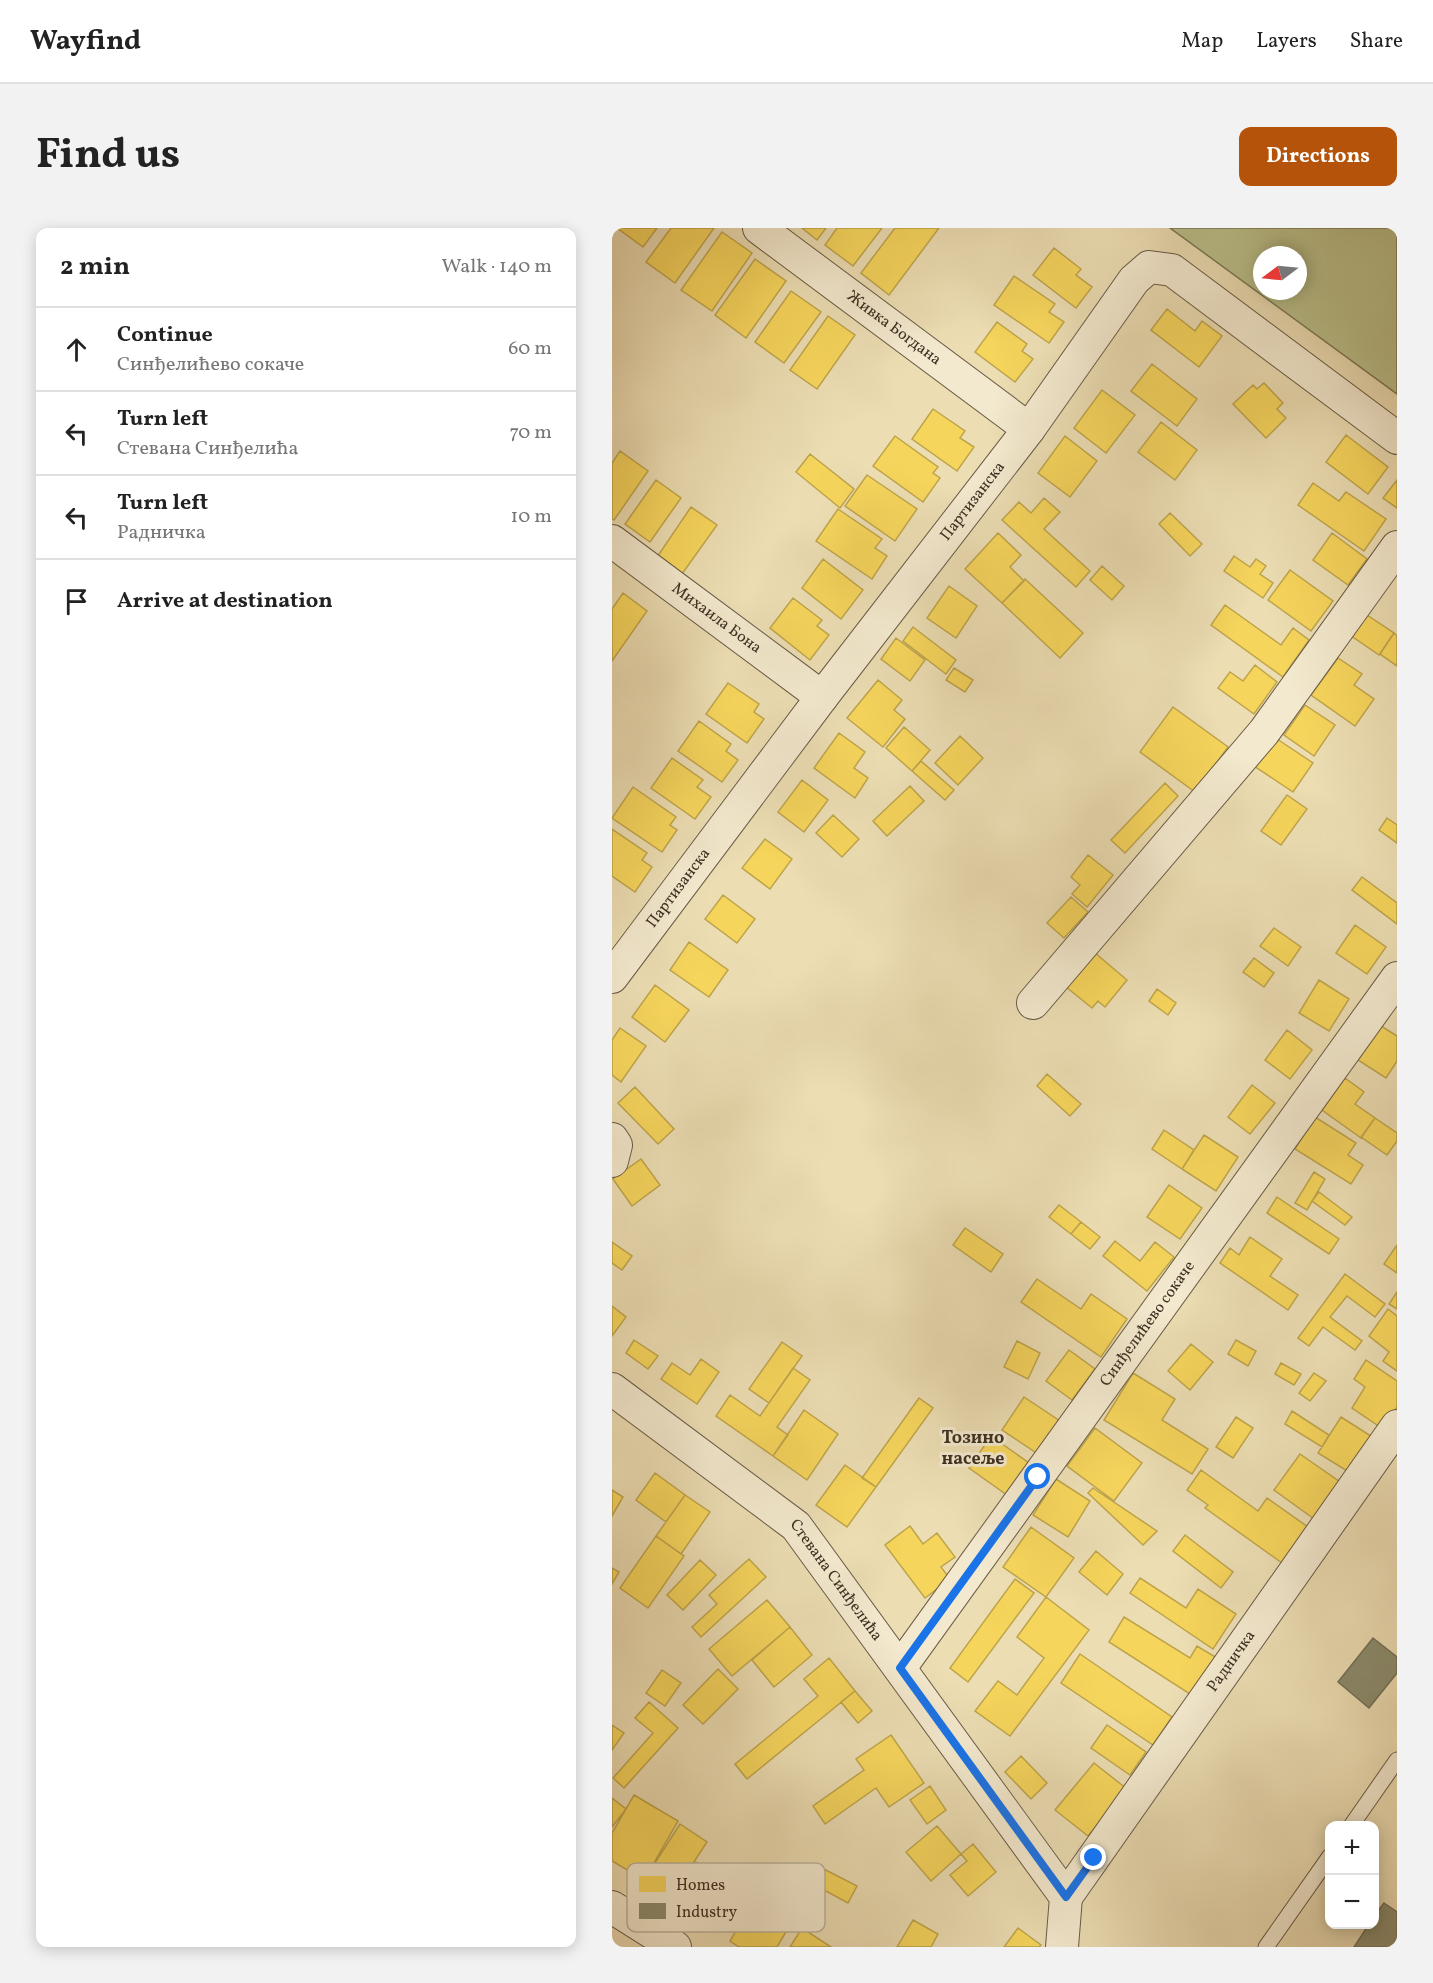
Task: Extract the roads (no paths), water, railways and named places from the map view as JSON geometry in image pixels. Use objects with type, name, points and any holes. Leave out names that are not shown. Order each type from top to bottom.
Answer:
[{"type":"street","name":"Живка Богдана","points":[[759,228],[1029,429]]},
{"type":"street","name":"Партизанска","points":[[612,977],[822,697],[1029,429],[1134,280],[1149,267],[1172,270],[1397,438]]},
{"type":"street","name":"Михаила Бона","points":[[612,541],[822,697]]},
{"type":"street","points":[[1034,1003],[1264,732],[1397,547]]},
{"type":"street","name":"Синђелићево сокаче","points":[[900,1668],[1397,978]]},
{"type":"street","points":[[612,1139],[616,1145],[612,1161]]},
{"type":"street","name":"Стевана Синђелића","points":[[612,1389],[796,1527],[1066,1897]]},
{"type":"street","name":"Радничка","points":[[1066,1897],[1397,1426]]},
{"type":"street","points":[[1062,1947],[1066,1897]]},
{"type":"street","points":[[612,1907],[627,1917]]},
{"type":"street","points":[[651,1932],[675,1947]]},
{"type":"lane","points":[[1354,1821],[1397,1760]]},
{"type":"lane","points":[[1266,1947],[1325,1862]]},
{"type":"district","name":"Тозино насеље","points":[[973,1448]]}]
